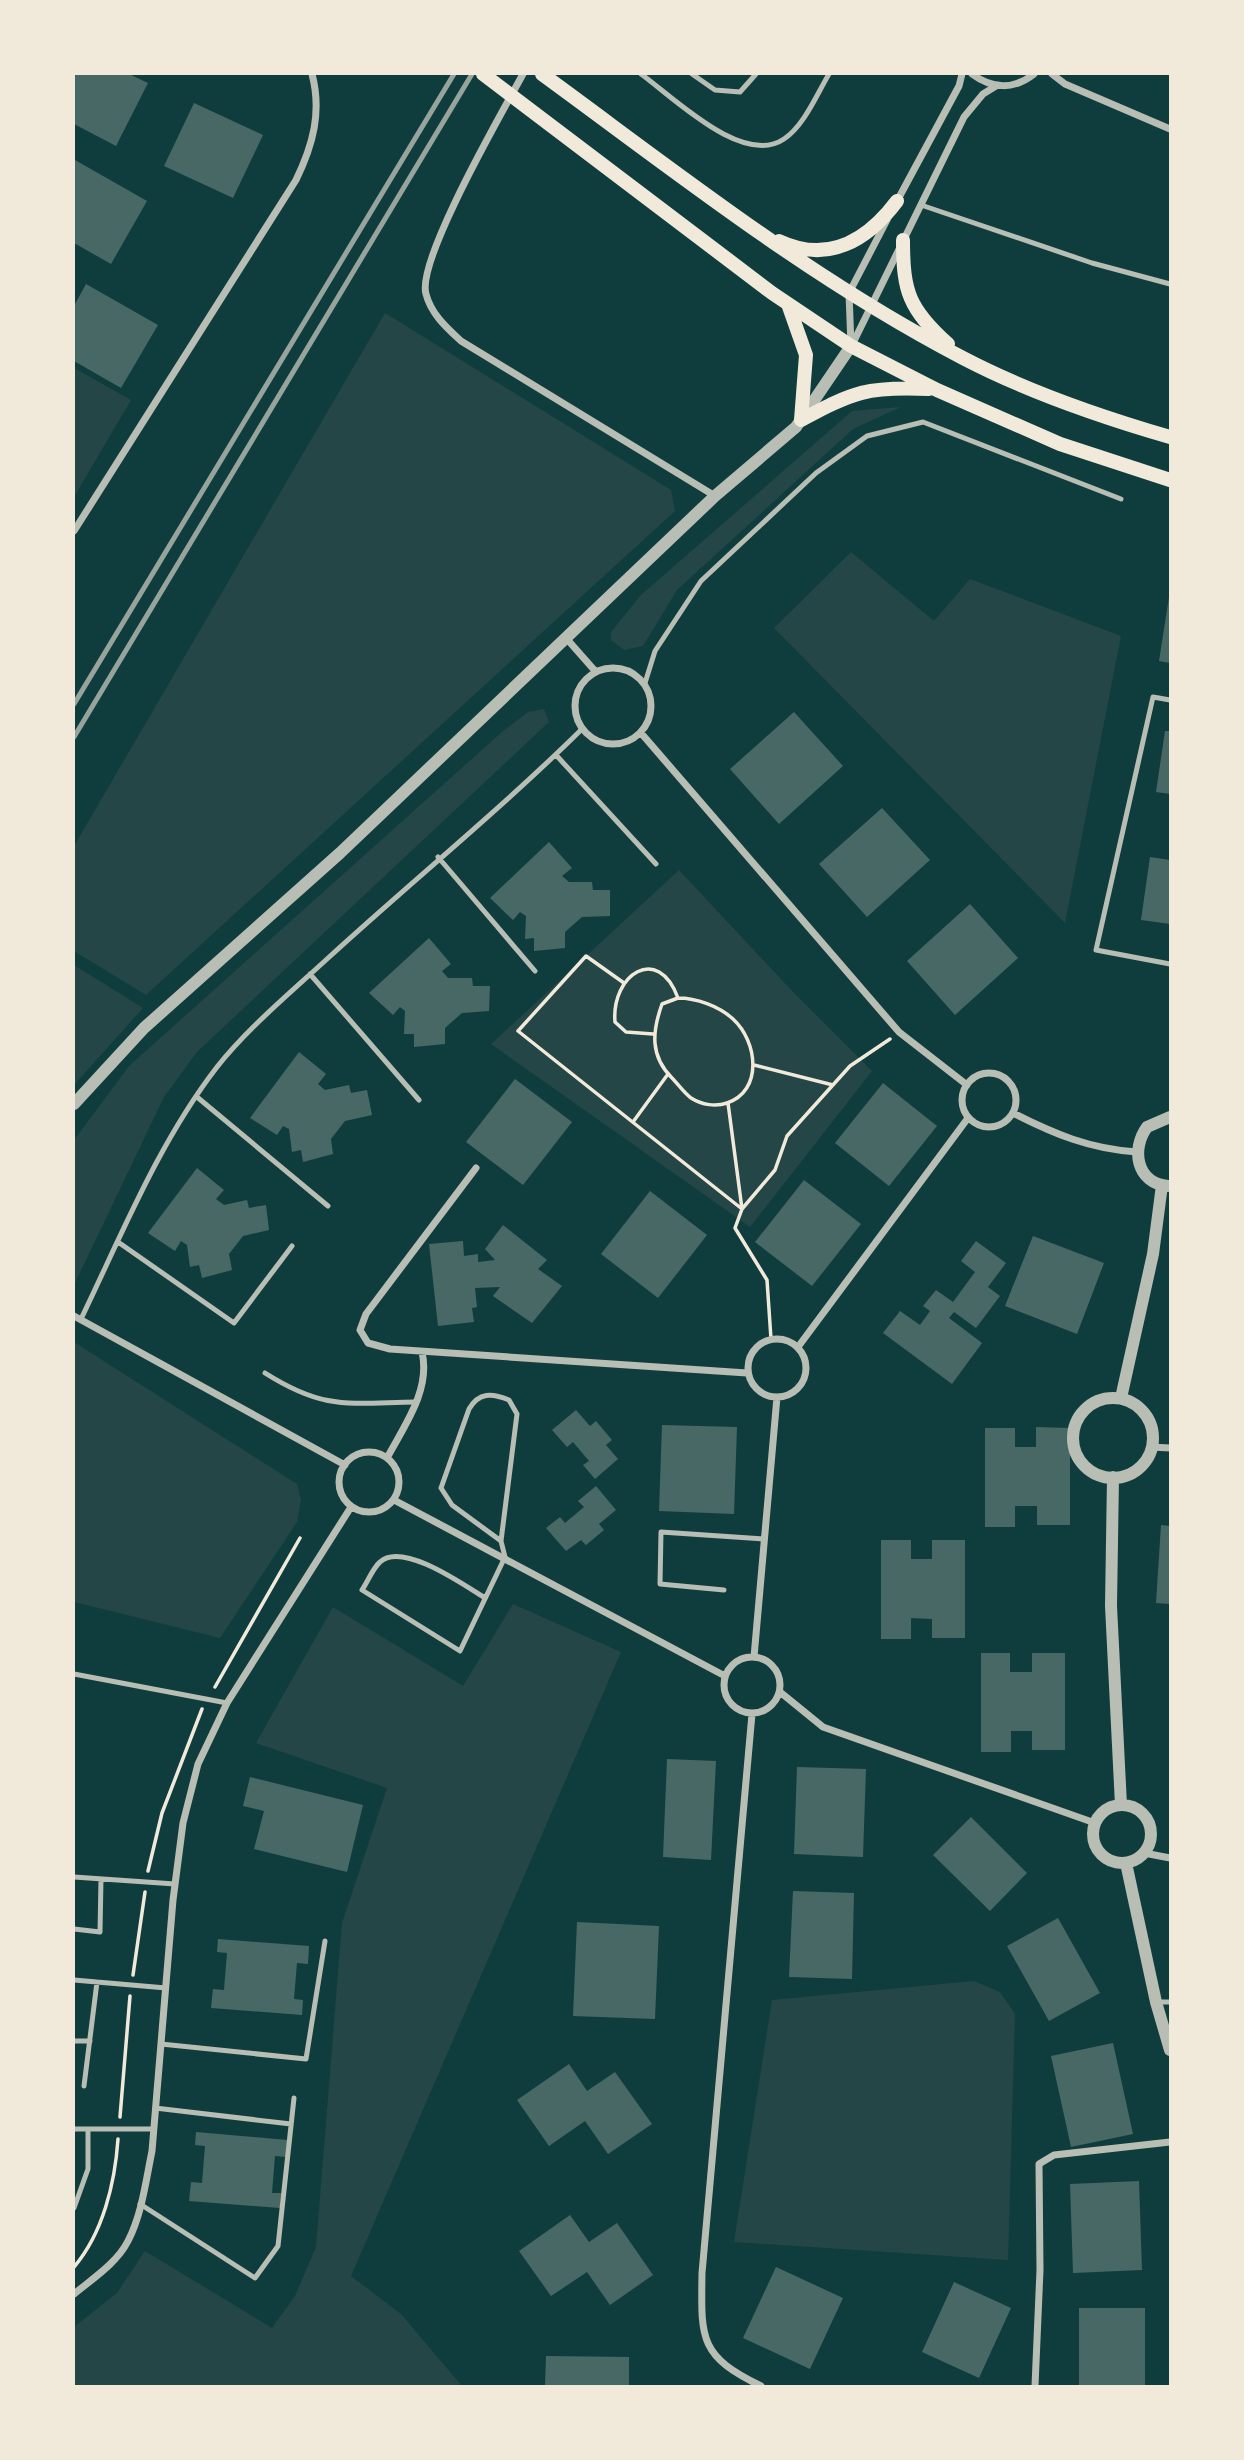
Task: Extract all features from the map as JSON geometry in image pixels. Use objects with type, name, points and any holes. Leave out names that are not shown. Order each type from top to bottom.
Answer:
[{"type":"main road","points":[[483,74],[788,304],[851,346],[937,390],[1060,444],[1171,480]]},
{"type":"main road","points":[[542,74],[748,227],[870,306],[965,359],[1072,404],[1171,437]]},
{"type":"main road","points":[[748,227],[784,244],[825,252],[844,248],[862,238],[880,223],[897,201]]},
{"type":"main road","points":[[903,240],[904,283],[911,304],[965,359]]},
{"type":"main road","points":[[788,304],[806,355],[801,420]]},
{"type":"main road","points":[[801,420],[852,394],[879,388],[937,390]]},
{"type":"street","points":[[74,531],[296,180],[310,152],[316,128],[312,74]]},
{"type":"street","points":[[523,74],[435,246],[427,265],[425,293],[440,320],[461,341],[715,496]]},
{"type":"street","points":[[851,346],[849,293],[959,86],[962,74]]},
{"type":"street","points":[[972,74],[996,86]]},
{"type":"street","points":[[74,1104],[144,1028],[340,853],[715,496],[801,420],[851,346],[964,117],[983,94],[996,86],[1021,82],[1034,74]]},
{"type":"street","points":[[1052,74],[1065,84],[1171,130]]},
{"type":"street","points":[[566,638],[596,672]]},
{"type":"street","points":[[607,668],[626,669],[645,683],[652,706],[650,718],[641,733],[631,740],[613,744],[596,740],[582,729],[577,718],[575,699],[582,683],[596,672],[607,668]]},
{"type":"street","points":[[641,733],[899,1032],[967,1085]]},
{"type":"street","points":[[978,1074],[1001,1075],[1014,1089],[1017,1098],[1013,1113],[996,1127],[976,1124],[968,1118],[961,1101],[967,1085],[978,1074]]},
{"type":"street","points":[[1013,1113],[1071,1141],[1097,1148],[1137,1152]]},
{"type":"street","points":[[1121,1398],[1166,1185],[1143,1171],[1137,1152],[1140,1137],[1147,1127],[1157,1120],[1171,1117]]},
{"type":"street","points":[[797,1347],[968,1118]]},
{"type":"street","points":[[476,1168],[366,1314],[361,1325],[364,1339],[373,1346],[422,1352],[747,1373]]},
{"type":"street","points":[[77,1317],[345,1465]]},
{"type":"street","points":[[771,1339],[789,1341],[797,1347],[803,1355],[805,1375],[794,1391],[777,1397],[757,1390],[747,1373],[749,1358],[754,1349],[771,1339]]},
{"type":"street","points":[[387,1458],[416,1402],[423,1379],[422,1352]]},
{"type":"street","points":[[754,1657],[777,1397]]},
{"type":"street","points":[[1121,1398],[1144,1413],[1151,1425],[1152,1447],[1136,1470],[1124,1476],[1113,1476],[1094,1473],[1083,1464],[1073,1439],[1080,1414],[1091,1404],[1103,1399],[1121,1398]]},
{"type":"street","points":[[1152,1447],[1171,1448]]},
{"type":"street","points":[[364,1453],[387,1458],[399,1478],[394,1500],[374,1512],[351,1507],[339,1488],[345,1465],[364,1453]]},
{"type":"street","points":[[1113,1476],[1111,1606],[1121,1805]]},
{"type":"street","points":[[394,1500],[725,1676]]},
{"type":"street","points":[[74,2294],[104,2270],[128,2242],[140,2204],[154,2129],[175,1884],[183,1823],[198,1764],[227,1703],[351,1507]]},
{"type":"street","points":[[754,1657],[764,1659],[778,1673],[780,1692],[769,1709],[752,1714],[733,1707],[723,1690],[725,1676],[737,1661],[754,1657]]},
{"type":"street","points":[[780,1692],[823,1727],[1095,1823]]},
{"type":"street","points":[[752,1714],[702,2273],[701,2312],[712,2356],[733,2372],[761,2386]]},
{"type":"street","points":[[1121,1805],[1134,1807],[1148,1821],[1150,1841],[1144,1853],[1126,1863],[1113,1862],[1097,1849],[1093,1840],[1095,1823],[1102,1812],[1121,1805]]},
{"type":"street","points":[[1144,1853],[1171,1858]]},
{"type":"street","points":[[1126,1863],[1156,2002],[1171,2050]]},
{"type":"street","points":[[1035,2386],[1040,2270],[1039,2164],[1054,2155],[1171,2142]]},
{"type":"lane","points":[[641,74],[720,132],[738,142],[763,147],[775,144],[794,130],[829,74]]},
{"type":"lane","points":[[692,74],[715,90],[740,92],[756,74]]},
{"type":"lane","points":[[921,205],[1071,256],[1171,284]]},
{"type":"lane","points":[[645,683],[654,651],[701,581],[816,473],[867,436],[923,422],[1121,499]]},
{"type":"lane","points":[[1171,700],[1153,696],[1096,950],[1171,964]]},
{"type":"lane","points":[[77,1317],[140,1195],[218,1066],[310,974],[582,729]]},
{"type":"lane","points":[[556,755],[656,864]]},
{"type":"lane","points":[[438,858],[535,971]]},
{"type":"lane","points":[[310,974],[419,1100]]},
{"type":"lane","points":[[197,1097],[328,1206]]},
{"type":"lane","points":[[118,1242],[234,1323],[292,1246]]},
{"type":"lane","points":[[265,1373],[299,1394],[324,1402],[416,1402]]},
{"type":"lane","points":[[485,1598],[416,1559],[399,1556],[388,1556],[379,1562],[362,1590],[460,1651],[505,1557],[502,1541],[517,1414],[509,1400],[484,1394],[477,1398],[470,1409],[441,1488],[452,1505],[502,1541]]},
{"type":"lane","points":[[723,1590],[660,1584],[662,1532],[765,1539]]},
{"type":"lane","points":[[74,1674],[227,1703]]},
{"type":"lane","points":[[74,1877],[175,1884]]},
{"type":"lane","points":[[74,1929],[100,1932],[101,1879]]},
{"type":"lane","points":[[161,2044],[306,2059],[324,1941]]},
{"type":"lane","points":[[74,1980],[166,1988]]},
{"type":"lane","points":[[84,2086],[97,1982]]},
{"type":"lane","points":[[1156,2002],[1171,2002]]},
{"type":"lane","points":[[74,2041],[90,2041]]},
{"type":"lane","points":[[140,2204],[255,2278],[278,2246],[294,2098]]},
{"type":"lane","points":[[155,2108],[291,2124]]},
{"type":"lane","points":[[74,2129],[154,2129]]},
{"type":"lane","points":[[74,2208],[88,2169],[88,2129]]},
{"type":"path","points":[[624,983],[586,956],[519,1031],[742,1209]]},
{"type":"path","points":[[654,1034],[626,1032],[615,1022],[614,1007],[630,974],[648,968],[660,970],[672,982],[678,998]]},
{"type":"path","points":[[678,998],[692,998],[733,1019],[750,1044],[754,1065],[748,1090],[739,1099],[717,1107],[692,1098],[668,1074],[653,1047],[654,1034],[662,1004],[678,998]]},
{"type":"path","points":[[771,1339],[768,1280],[735,1228],[742,1209],[775,1170],[787,1136],[850,1066],[899,1032]]},
{"type":"path","points":[[754,1065],[833,1085]]},
{"type":"path","points":[[633,1122],[668,1074]]},
{"type":"path","points":[[728,1103],[742,1209]]},
{"type":"shaded area","points":[[385,313],[671,490],[675,511],[146,995],[74,951],[74,846]]},
{"type":"shaded area","points":[[74,368],[131,400],[74,497]]},
{"type":"shaded area","points":[[901,407],[853,429],[677,590],[643,646],[624,650],[611,640],[611,632],[641,595],[852,411]]},
{"type":"shaded area","points":[[851,552],[934,621],[970,579],[1121,636],[1065,923],[774,628]]},
{"type":"shaded area","points":[[544,709],[549,722],[197,1052],[164,1097],[74,1285],[74,1140],[129,1066],[503,731],[528,712]]},
{"type":"shaded area","points":[[679,870],[793,992],[872,1071],[750,1227],[491,1044]]},
{"type":"shaded area","points":[[74,965],[143,1008],[74,1085]]},
{"type":"shaded area","points":[[74,1342],[297,1484],[301,1500],[297,1522],[220,1638],[74,1602]]},
{"type":"shaded area","points":[[513,1604],[621,1652],[351,2276],[401,2314],[462,2386],[74,2386],[74,2327],[117,2293],[145,2251],[272,2328],[295,2296],[316,2247],[342,1923],[387,1788],[256,1743],[333,1607],[463,1686]]},
{"type":"shaded area","points":[[974,1981],[1000,1992],[1015,2014],[1008,2260],[734,2242],[772,2000]]},
{"type":"building","points":[[74,74],[129,74],[148,83],[116,146],[74,124]]},
{"type":"building","points":[[194,103],[263,135],[233,198],[164,166]]},
{"type":"building","points":[[75,160],[147,201],[111,264],[74,243]]},
{"type":"building","points":[[86,284],[158,325],[121,388],[74,361],[74,306]]},
{"type":"building","points":[[1170,597],[1170,663],[1159,661]]},
{"type":"building","points":[[794,712],[843,766],[779,824],[730,769]]},
{"type":"building","points":[[1165,731],[1170,731],[1170,794],[1156,792]]},
{"type":"building","points":[[882,808],[930,860],[867,917],[819,864]]},
{"type":"building","points":[[549,842],[572,868],[562,876],[569,882],[592,882],[593,890],[610,890],[610,916],[582,917],[565,932],[565,948],[534,951],[534,938],[525,939],[526,916],[520,912],[513,920],[490,898]]},
{"type":"building","points":[[1150,857],[1170,860],[1170,924],[1141,920]]},
{"type":"building","points":[[970,904],[1018,958],[955,1015],[907,961]]},
{"type":"building","points":[[429,938],[451,964],[442,971],[448,978],[472,978],[473,986],[490,986],[489,1011],[462,1013],[445,1028],[445,1044],[414,1047],[414,1034],[404,1034],[405,1011],[400,1007],[393,1015],[369,993]]},
{"type":"building","points":[[299,1052],[326,1074],[318,1084],[325,1090],[349,1085],[351,1093],[367,1090],[372,1115],[345,1121],[331,1139],[333,1154],[303,1162],[301,1150],[292,1152],[289,1129],[283,1126],[277,1135],[250,1118]]},
{"type":"building","points":[[515,1079],[572,1122],[523,1185],[466,1142]]},
{"type":"building","points":[[883,1083],[937,1126],[889,1186],[835,1143]]},
{"type":"building","points":[[197,1168],[224,1190],[216,1199],[224,1205],[247,1200],[249,1208],[266,1205],[269,1230],[243,1236],[229,1254],[232,1270],[202,1278],[199,1265],[190,1267],[187,1245],[181,1241],[175,1251],[148,1233]]},
{"type":"building","points":[[804,1180],[861,1224],[812,1286],[755,1242]]},
{"type":"building","points":[[650,1191],[707,1235],[658,1298],[601,1254]]},
{"type":"building","points":[[503,1225],[547,1260],[538,1269],[562,1286],[532,1323],[493,1296],[500,1287],[475,1288],[477,1307],[472,1308],[474,1322],[438,1326],[429,1244],[463,1241],[464,1256],[478,1254],[478,1262],[495,1260],[485,1249]]},
{"type":"building","points":[[1033,1236],[1104,1263],[1077,1334],[1005,1306]]},
{"type":"building","points":[[976,1241],[1006,1263],[988,1287],[1000,1296],[976,1328],[954,1312],[949,1318],[982,1343],[952,1384],[883,1333],[900,1311],[920,1325],[930,1311],[923,1306],[936,1290],[953,1302],[975,1272],[961,1261]]},
{"type":"building","points":[[576,1410],[590,1426],[596,1421],[612,1440],[606,1445],[618,1459],[595,1479],[583,1465],[589,1461],[573,1442],[567,1447],[552,1430]]},
{"type":"building","points":[[662,1425],[737,1427],[734,1514],[659,1511]]},
{"type":"building","points":[[1036,1427],[1070,1428],[1070,1525],[1037,1525],[1037,1506],[1015,1506],[1015,1527],[985,1527],[985,1428],[1015,1428],[1015,1447],[1036,1447]]},
{"type":"building","points":[[596,1486],[616,1510],[599,1524],[604,1530],[586,1545],[581,1540],[566,1551],[546,1528],[560,1517],[565,1523],[584,1507],[578,1501]]},
{"type":"building","points":[[1161,1525],[1170,1526],[1170,1604],[1156,1603]]},
{"type":"building","points":[[881,1540],[911,1540],[911,1559],[932,1559],[932,1540],[965,1540],[965,1638],[932,1638],[932,1619],[911,1618],[911,1639],[881,1639]]},
{"type":"building","points":[[981,1653],[1010,1653],[1010,1672],[1032,1672],[1032,1653],[1065,1653],[1065,1750],[1032,1750],[1032,1731],[1011,1731],[1011,1752],[981,1752]]},
{"type":"building","points":[[667,1759],[716,1761],[711,1860],[663,1857]]},
{"type":"building","points":[[797,1767],[866,1769],[863,1857],[794,1854]]},
{"type":"building","points":[[250,1777],[363,1805],[347,1872],[254,1849],[264,1811],[243,1806]]},
{"type":"building","points":[[971,1817],[1027,1873],[990,1911],[933,1855]]},
{"type":"building","points":[[793,1891],[854,1893],[852,1979],[789,1977]]},
{"type":"building","points":[[1058,1918],[1100,1993],[1049,2021],[1007,1946]]},
{"type":"building","points":[[577,1922],[659,1926],[655,2019],[573,2016]]},
{"type":"building","points":[[218,1939],[309,1946],[308,1964],[297,1963],[294,1999],[303,2000],[302,2015],[211,2008],[213,1989],[224,1990],[227,1953],[217,1952]]},
{"type":"building","points":[[1113,2043],[1133,2134],[1071,2147],[1051,2056]]},
{"type":"building","points":[[569,2064],[587,2091],[615,2072],[652,2124],[608,2154],[585,2121],[549,2146],[517,2100]]},
{"type":"building","points":[[196,2132],[288,2140],[286,2157],[275,2156],[272,2193],[281,2193],[280,2208],[189,2201],[191,2182],[202,2183],[205,2146],[195,2145]]},
{"type":"building","points":[[1139,2181],[1142,2270],[1073,2273],[1070,2184]]},
{"type":"building","points":[[570,2215],[589,2242],[617,2223],[653,2275],[610,2305],[587,2272],[551,2296],[519,2251]]},
{"type":"building","points":[[776,2267],[843,2298],[810,2369],[743,2338]]},
{"type":"building","points":[[954,2282],[1011,2308],[979,2378],[922,2352]]},
{"type":"building","points":[[1079,2308],[1145,2308],[1145,2386],[1079,2386]]},
{"type":"building","points":[[546,2356],[629,2357],[629,2386],[545,2386]]},
{"type":"railway","points":[[74,704],[454,74]]},
{"type":"railway","points":[[74,737],[472,74]]}]
